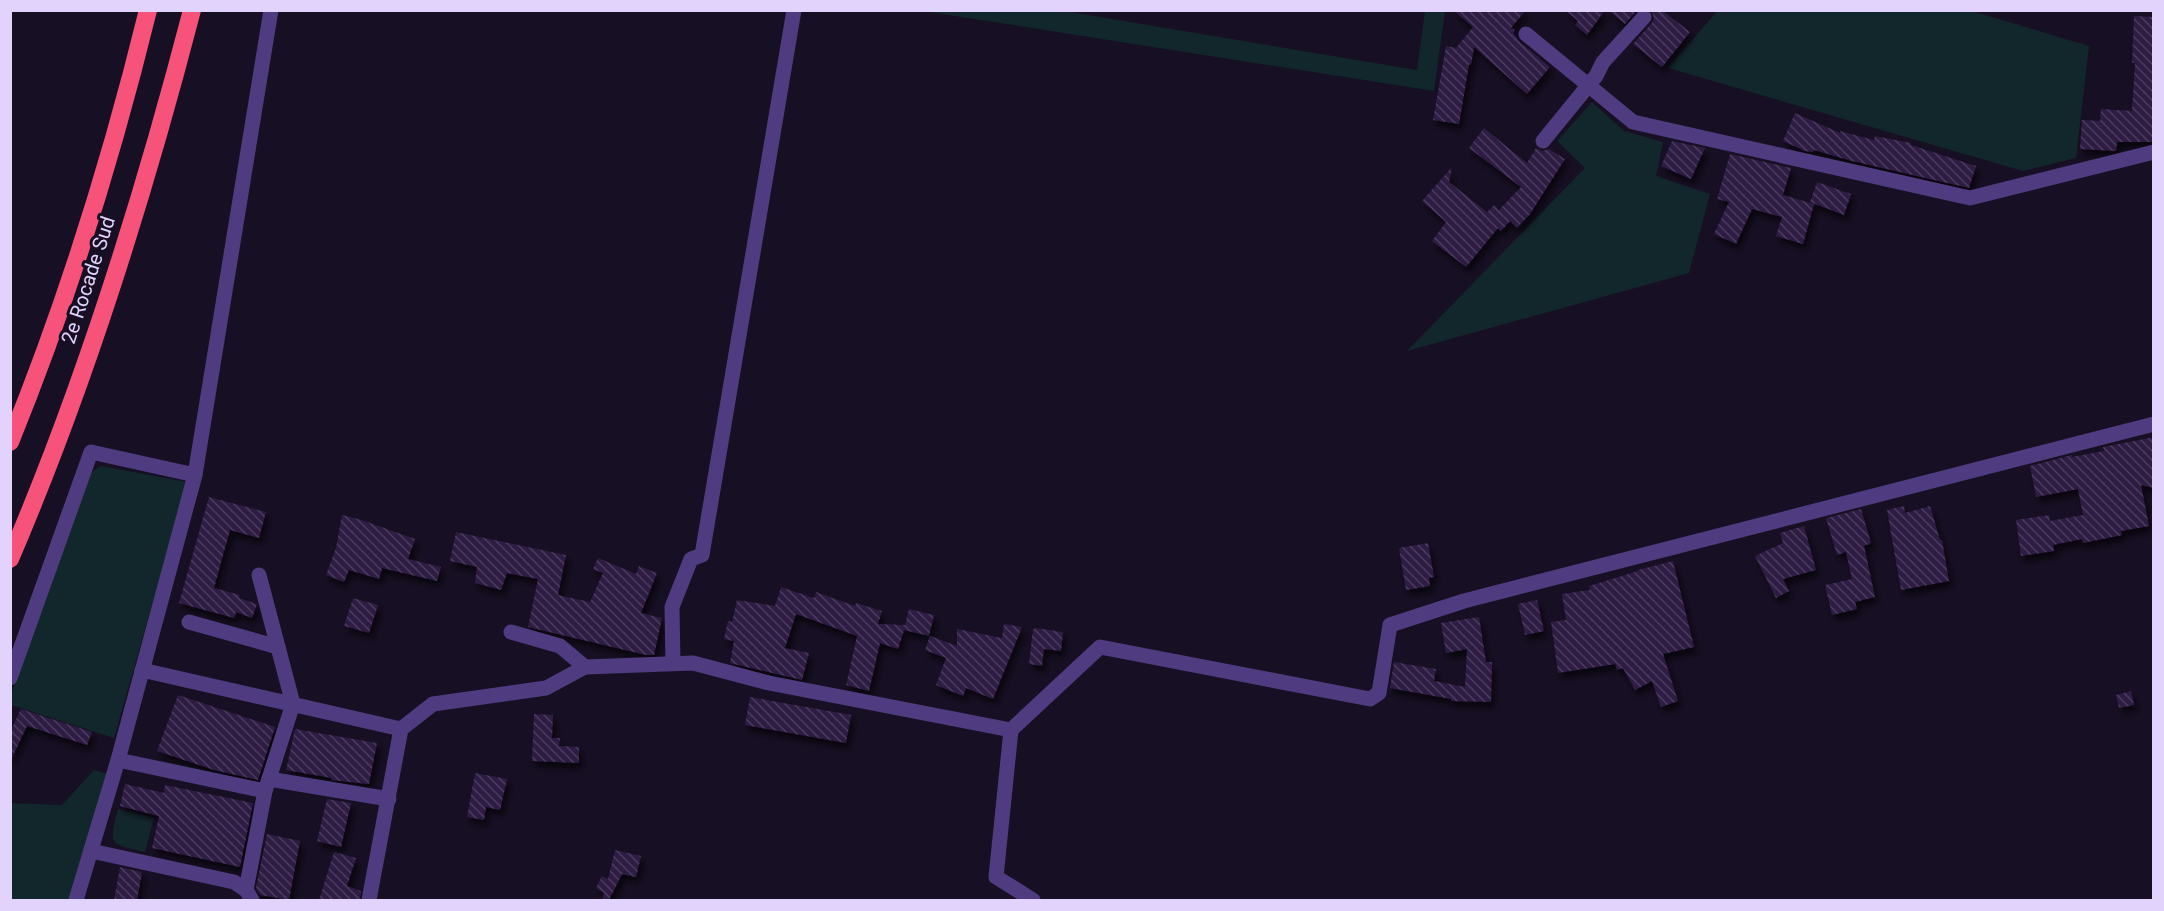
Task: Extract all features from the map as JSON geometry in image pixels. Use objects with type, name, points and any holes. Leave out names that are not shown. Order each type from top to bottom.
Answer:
[{"type":"highway","name":"2e Rocade Sud","points":[[10,442],[36,379],[90,218],[135,65],[148,10]]},
{"type":"highway","name":"2e Rocade Sud","points":[[10,559],[62,426],[99,321],[154,146],[192,10]]},
{"type":"street","points":[[76,900],[118,760],[195,476],[271,10]]},
{"type":"street","points":[[673,663],[672,607],[691,559],[702,555],[794,10]]},
{"type":"street","points":[[1543,141],[1596,76],[1603,62],[1644,16]]},
{"type":"street","points":[[1526,34],[1633,122],[1970,198],[2154,152]]},
{"type":"street","points":[[1033,900],[996,877],[1011,730],[1100,647],[1370,699],[1379,693],[1390,626],[1464,601],[2154,424]]},
{"type":"street","points":[[10,678],[91,452],[195,476]]},
{"type":"street","points":[[249,895],[267,785],[293,704],[259,574]]},
{"type":"street","points":[[189,622],[278,647]]},
{"type":"street","points":[[512,632],[560,646],[585,667]]},
{"type":"street","points":[[369,900],[401,729],[433,704],[546,688],[585,667],[693,663],[769,683],[1011,730]]},
{"type":"street","points":[[142,670],[401,729]]},
{"type":"street","points":[[118,760],[267,785],[389,799]]},
{"type":"street","points":[[91,851],[234,882],[249,895]]},
{"type":"green space","points":[[1718,10],[1972,11],[2089,46],[2076,158],[2023,171],[1668,68]]},
{"type":"green space","points":[[923,11],[1064,11],[1417,70],[1425,11],[1445,11],[1434,91]]},
{"type":"green space","points":[[1592,102],[1624,131],[1663,142],[1656,176],[1710,194],[1689,273],[1407,351],[1585,168],[1557,141]]},
{"type":"green space","points":[[101,466],[187,482],[114,738],[11,705],[10,697],[91,472]]},
{"type":"green space","points":[[94,770],[109,774],[71,900],[11,900],[11,803],[62,805]]},
{"type":"green space","points":[[118,809],[154,818],[145,852],[124,847],[114,841],[113,830]]},
{"type":"building","points":[[1453,10],[1526,10],[1511,28],[1515,30],[1513,33],[1520,42],[1550,67],[1527,94],[1474,47],[1459,124],[1433,120],[1446,46],[1456,48],[1473,27]]},
{"type":"building","points":[[1565,10],[1605,10],[1587,35],[1575,25],[1578,21]]},
{"type":"building","points":[[1608,10],[1637,10],[1625,24]]},
{"type":"building","points":[[1651,10],[1662,10],[1690,32],[1662,67],[1633,44],[1652,23],[1654,18]]},
{"type":"building","points":[[2134,16],[2154,17],[2154,142],[2117,142],[2116,151],[2080,149],[2082,120],[2100,121],[2101,109],[2132,111],[2135,63],[2132,63]]},
{"type":"building","points":[[1795,113],[1840,133],[1840,131],[1874,140],[1875,136],[1911,143],[1911,145],[1976,166],[1969,188],[1814,150],[1813,152],[1805,151],[1783,141]]},
{"type":"building","points":[[1484,128],[1527,163],[1536,148],[1542,151],[1549,149],[1565,159],[1530,214],[1517,228],[1510,221],[1501,231],[1498,228],[1466,267],[1432,241],[1446,222],[1422,201],[1452,167],[1449,182],[1487,212],[1494,205],[1499,210],[1521,187],[1469,148]]},
{"type":"building","points":[[1672,141],[1705,148],[1691,179],[1661,166]]},
{"type":"building","points":[[1730,154],[1791,168],[1783,195],[1814,204],[1803,244],[1776,236],[1782,217],[1752,209],[1736,244],[1714,234],[1729,202],[1717,199]]},
{"type":"building","points":[[1817,182],[1851,194],[1844,215],[1810,202]]},
{"type":"building","points":[[2154,437],[2154,488],[2141,485],[2149,526],[2121,531],[2122,535],[2083,543],[2082,539],[2053,545],[2054,551],[2021,556],[2016,520],[2049,515],[2050,521],[2083,515],[2078,489],[2036,497],[2030,466],[2072,455],[2072,457],[2104,451],[2103,447]]},
{"type":"building","points":[[209,497],[266,512],[259,538],[230,530],[214,588],[240,595],[239,598],[257,604],[252,618],[236,612],[234,618],[179,603]]},
{"type":"building","points":[[1904,506],[1905,513],[1930,506],[1940,540],[1942,540],[1949,581],[1901,590],[1887,510]]},
{"type":"building","points":[[1861,509],[1871,543],[1864,546],[1875,597],[1855,602],[1857,609],[1832,615],[1825,585],[1852,579],[1846,552],[1837,555],[1826,518]]},
{"type":"building","points":[[342,515],[415,539],[408,559],[441,567],[437,581],[382,568],[379,579],[349,570],[344,582],[326,575],[336,548]]},
{"type":"building","points":[[1804,526],[1816,570],[1783,579],[1789,591],[1776,598],[1755,556],[1783,543],[1780,533]]},
{"type":"building","points":[[456,532],[566,555],[558,595],[590,602],[603,573],[593,569],[598,558],[636,574],[639,566],[657,573],[641,613],[662,618],[654,655],[528,627],[538,579],[507,573],[501,590],[475,583],[477,567],[450,561]]},
{"type":"building","points":[[1428,543],[1434,577],[1429,578],[1430,586],[1406,590],[1399,548]]},
{"type":"building","points":[[1673,561],[1694,647],[1663,654],[1678,701],[1661,707],[1652,681],[1635,690],[1623,668],[1617,670],[1615,664],[1558,673],[1551,622],[1566,620],[1562,594],[1590,590],[1589,586]]},
{"type":"building","points":[[781,587],[814,598],[816,592],[855,606],[856,603],[882,611],[878,624],[905,625],[909,609],[934,615],[929,636],[904,630],[898,649],[880,643],[869,691],[846,685],[857,636],[796,614],[785,648],[809,653],[802,680],[730,663],[734,641],[724,639],[728,621],[732,622],[737,600],[775,606]]},
{"type":"building","points":[[353,598],[378,605],[369,633],[344,626]]},
{"type":"building","points":[[1537,600],[1544,631],[1525,635],[1518,604]]},
{"type":"building","points":[[1479,617],[1486,662],[1492,662],[1491,702],[1451,701],[1451,699],[1390,688],[1394,662],[1436,669],[1434,681],[1465,687],[1467,649],[1446,653],[1441,623]]},
{"type":"building","points":[[1004,624],[1022,627],[993,699],[966,688],[963,696],[936,685],[946,658],[925,650],[930,636],[957,646],[957,629],[1002,638]]},
{"type":"building","points":[[1033,629],[1063,632],[1061,651],[1044,649],[1042,666],[1029,664]]},
{"type":"building","points":[[2131,691],[2134,705],[2119,708],[2116,695]]},
{"type":"building","points":[[178,695],[275,727],[258,780],[214,770],[157,751]]},
{"type":"building","points":[[750,697],[851,715],[846,743],[745,725]]},
{"type":"building","points":[[21,709],[92,732],[87,745],[27,726],[10,762],[10,732]]},
{"type":"building","points":[[534,714],[553,715],[552,738],[560,738],[559,746],[579,747],[579,763],[532,761]]},
{"type":"building","points":[[295,729],[377,743],[369,784],[331,780],[332,778],[286,770]]},
{"type":"building","points":[[475,773],[507,779],[500,810],[486,807],[484,820],[467,817]]},
{"type":"building","points":[[125,784],[164,793],[165,785],[253,803],[240,867],[152,848],[159,816],[120,806]]},
{"type":"building","points":[[327,799],[351,803],[341,847],[317,841]]},
{"type":"building","points":[[267,834],[300,841],[289,900],[260,895],[256,888]]},
{"type":"building","points":[[615,850],[641,856],[636,877],[622,874],[609,900],[602,900],[604,893],[596,888],[602,876],[608,879]]},
{"type":"building","points":[[334,852],[356,858],[347,886],[361,891],[360,900],[319,900]]},
{"type":"building","points":[[120,867],[142,872],[137,900],[114,900]]}]
